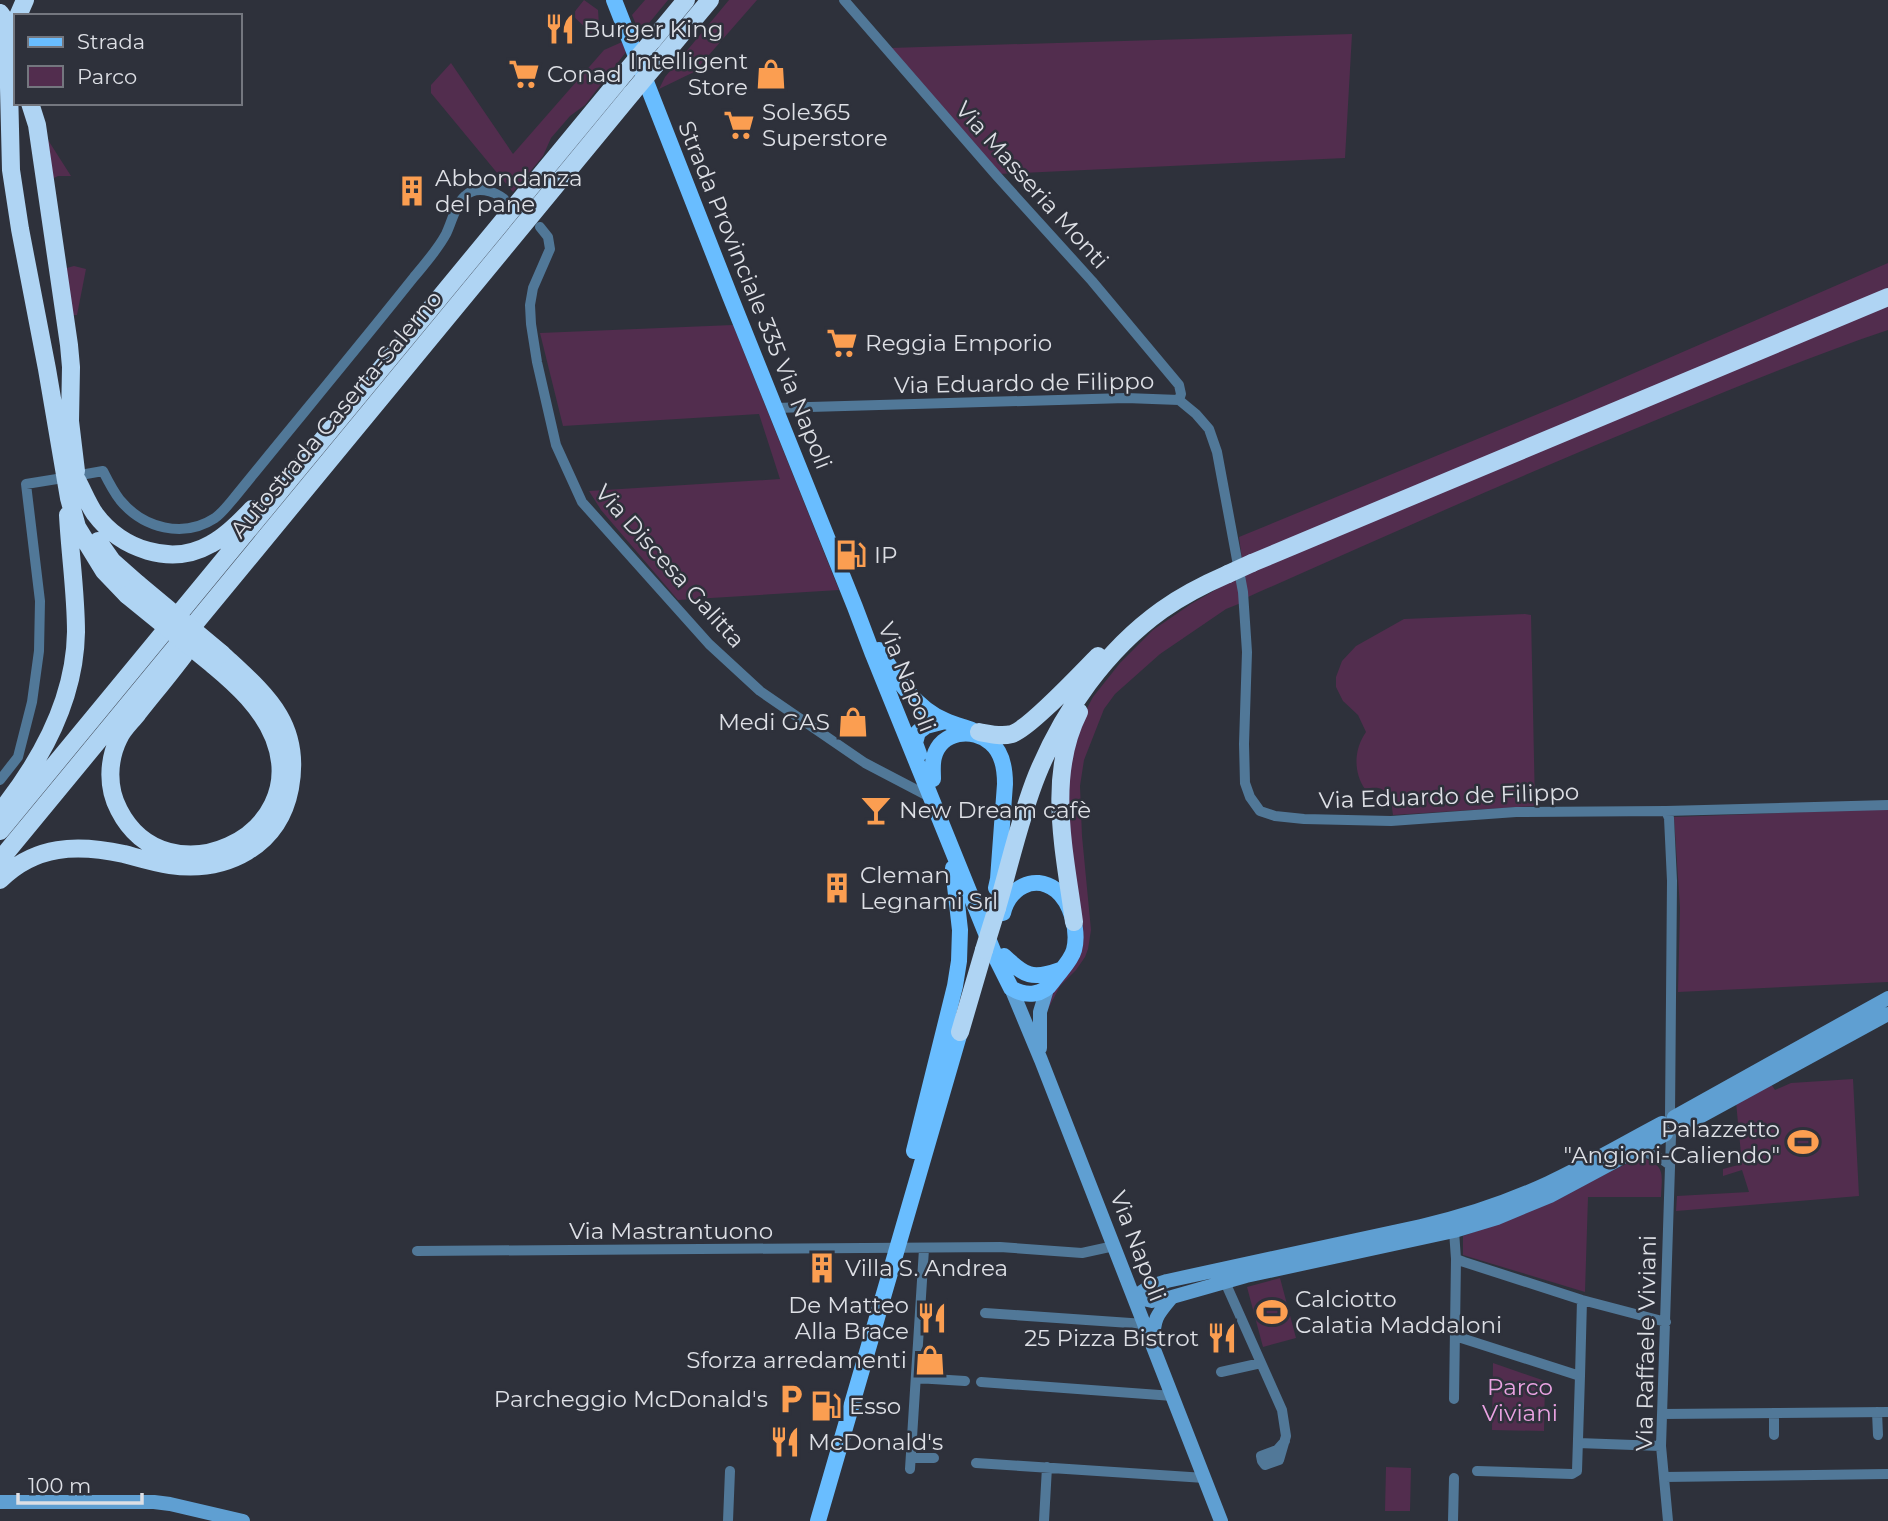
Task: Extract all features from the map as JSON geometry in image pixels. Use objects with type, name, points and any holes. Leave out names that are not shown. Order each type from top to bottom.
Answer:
[{"type":"highway","name":"Autostrada Caserta-Salerno","points":[[0,831],[686,0]]},
{"type":"highway","name":"Autostrada Caserta-Salerno","points":[[0,860],[710,0]]},
{"type":"highway","points":[[0,13],[5,19],[8,47],[10,170],[20,229],[72,479],[90,529],[133,590],[272,702],[288,734],[293,759],[293,775],[287,804],[278,822],[260,844],[242,856],[196,867],[170,865],[100,850],[62,849],[40,853],[10,870],[0,880]]},
{"type":"highway","points":[[0,811],[33,767],[58,715],[67,689],[76,636],[70,542],[71,367],[37,125],[31,105]]},
{"type":"highway","points":[[960,1032],[989,952],[997,909],[1038,773],[1056,735],[1096,673],[1152,618],[1205,584],[1228,573],[1888,296]]},
{"type":"highway","points":[[72,479],[94,513],[112,533],[131,546],[171,555],[198,550],[222,537],[251,511],[338,403],[377,373]]},
{"type":"highway","points":[[218,660],[246,695],[273,737],[279,761],[275,802],[264,821],[223,849],[206,854],[167,851],[148,844],[136,834],[117,807],[110,776],[115,748],[119,737],[232,595],[257,548]]},
{"type":"highway","points":[[979,732],[998,736],[1017,731],[1136,623],[1152,618]]},
{"type":"highway","points":[[1074,922],[1060,804],[1064,755],[1074,722],[1087,697],[1126,651],[1135,632]]},
{"type":"main road","name":"Strada Provinciale 335 Via Napoli","points":[[614,0],[855,607]]},
{"type":"main road","name":"Via Napoli","points":[[855,607],[948,841],[1011,988]]},
{"type":"main road","name":"Via Napoli","points":[[855,607],[879,650],[916,737],[933,779],[989,952],[1011,988]]},
{"type":"main road","points":[[879,650],[898,680],[922,706],[945,721],[979,732]]},
{"type":"main road","points":[[940,820],[933,790],[915,747],[916,737],[922,729],[945,721]]},
{"type":"main road","points":[[933,779],[934,755],[948,736],[966,733],[978,736],[991,743],[999,754],[1005,770],[1005,784],[997,909]]},
{"type":"main road","points":[[898,1246],[903,1198],[959,961],[960,930],[948,841]]},
{"type":"main road","points":[[997,909],[1021,887],[1031,884],[1054,888],[1063,897],[1074,922],[1074,950],[1069,961],[1047,989],[1024,995],[1011,988],[1022,978],[1047,975],[1060,970]]},
{"type":"main road","points":[[989,952],[1031,976]]},
{"type":"main road","points":[[818,1521],[960,1032]]},
{"type":"street","name":"Via Masseria Monti","points":[[844,0],[1092,281],[1178,385],[1181,394],[1179,400]]},
{"type":"street","points":[[0,780],[18,757],[27,725],[34,690],[40,629],[38,572],[26,484],[72,479],[103,471],[120,501],[153,525],[175,529],[196,526],[214,519],[414,277],[446,234],[465,195],[481,190],[490,191],[504,199]]},
{"type":"street","name":"Via Discesa Galitta","points":[[540,227],[548,237],[550,249],[533,288],[530,305],[535,349],[556,445],[582,502],[709,643],[760,691],[865,763],[931,797]]},
{"type":"street","name":"Via Eduardo de Filippo","points":[[775,408],[1126,398],[1179,400],[1209,429],[1217,452],[1243,592],[1247,652],[1245,783],[1250,797],[1260,811],[1275,816],[1304,819],[1391,821],[1516,812],[1666,811]]},
{"type":"street","points":[[1671,1125],[1672,881],[1669,818],[1666,811],[1888,805]]},
{"type":"street","name":"Via Napoli","points":[[1011,988],[1222,1521]]},
{"type":"street","points":[[1041,1060],[1040,1012],[1047,989]]},
{"type":"street","points":[[1124,1270],[1140,1282],[1149,1284],[1375,1242],[1454,1231],[1497,1218],[1550,1196],[1635,1151],[1671,1125],[1888,998]]},
{"type":"street","points":[[1134,1297],[1152,1301],[1172,1297],[1375,1242],[1496,1205],[1671,1125],[1888,1014]]},
{"type":"street","name":"Via Raffaele Viviani","points":[[1668,1521],[1661,1446],[1671,1125]]},
{"type":"street","points":[[1635,1151],[1663,1159],[1670,1165]]},
{"type":"street","points":[[1454,1231],[1454,1399]]},
{"type":"street","name":"Via Mastrantuono","points":[[417,1251],[898,1246],[924,1249],[1000,1247],[1082,1253],[1114,1245]]},
{"type":"street","points":[[924,1249],[910,1463],[933,1458]]},
{"type":"street","points":[[1456,1259],[1582,1300],[1666,1322]]},
{"type":"street","points":[[1134,1297],[1149,1287],[1167,1281]]},
{"type":"street","points":[[1225,1282],[1282,1410],[1285,1441]]},
{"type":"street","points":[[1153,1346],[1154,1324],[1172,1297]]},
{"type":"street","points":[[1477,1471],[1572,1474],[1577,1471],[1582,1300]]},
{"type":"street","points":[[985,1313],[1144,1324]]},
{"type":"street","points":[[1455,1336],[1580,1376]]},
{"type":"street","points":[[1221,1372],[1261,1363]]},
{"type":"street","points":[[916,1378],[965,1381]]},
{"type":"street","points":[[981,1382],[1173,1395]]},
{"type":"street","points":[[1662,1414],[1883,1412],[1878,1435]]},
{"type":"street","points":[[1774,1413],[1774,1435]]},
{"type":"street","points":[[1577,1443],[1661,1446]]},
{"type":"street","points":[[976,1463],[1205,1478]]},
{"type":"street","points":[[1044,1521],[1047,1468]]},
{"type":"street","points":[[728,1521],[730,1471]]},
{"type":"street","points":[[1664,1477],[1888,1474]]},
{"type":"street","points":[[1453,1521],[1454,1478]]},
{"type":"street","points":[[0,1502],[154,1502],[243,1521]]},
{"type":"green space","points":[[584,0],[598,10],[599,25],[591,33],[572,15]]},
{"type":"green space","points":[[645,0],[668,0],[640,34],[632,15]]},
{"type":"green space","points":[[729,0],[757,0],[694,72],[659,89],[665,77]]},
{"type":"green space","points":[[1352,34],[1345,158],[998,174],[890,48]]},
{"type":"green space","points":[[622,42],[626,52],[585,105],[570,116],[551,138],[543,156],[513,192],[431,93],[431,85],[451,63],[513,154],[604,50]]},
{"type":"green space","points":[[48,140],[71,176],[58,176],[50,180],[44,142]]},
{"type":"green space","points":[[1888,263],[1888,289],[1242,559],[1239,537],[1572,400]]},
{"type":"green space","points":[[74,266],[86,269],[77,315],[71,315],[63,269]]},
{"type":"green space","points":[[1888,304],[1888,330],[1774,372],[1609,440],[1248,597],[1244,574]]},
{"type":"green space","points":[[733,325],[839,590],[678,600],[601,510],[589,491],[780,479],[759,414],[563,426],[540,333]]},
{"type":"green space","points":[[1238,577],[1241,603],[1226,609],[1160,654],[1115,694],[1104,709],[1084,760],[1080,786],[1091,930],[1088,949],[1076,970],[1060,986],[1047,1011],[1049,994],[1069,969],[1064,805],[1077,727],[1093,697],[1120,663],[1153,630]]},
{"type":"green space","points":[[1531,615],[1535,806],[1393,815],[1386,793],[1378,788],[1365,789],[1358,775],[1357,753],[1366,732],[1358,715],[1343,701],[1336,687],[1336,677],[1342,661],[1356,646],[1404,619]]},
{"type":"green space","points":[[1888,809],[1888,982],[1678,992],[1680,908],[1674,817]]},
{"type":"green space","points":[[1853,1079],[1859,1196],[1676,1211],[1677,1196],[1749,1192],[1742,1170],[1723,1176],[1723,1169],[1742,1164],[1736,1102],[1771,1084],[1775,1090],[1791,1083]]},
{"type":"green space","points":[[1640,1157],[1654,1163],[1661,1171],[1661,1197],[1588,1197],[1585,1292],[1463,1255],[1463,1236],[1531,1209]]},
{"type":"green space","name":"Calciotto Calatia Maddaloni","points":[[1280,1278],[1296,1338],[1263,1347],[1247,1287]]},
{"type":"green space","name":"Parco Viviani","points":[[1493,1363],[1545,1381],[1544,1431],[1492,1430]]},
{"type":"green space","points":[[1386,1467],[1411,1468],[1410,1511],[1385,1511]]},
{"type":"place","name":"Burger King","points":[[560,29]]},
{"type":"place","name":"Conad","points":[[524,74]]},
{"type":"place","name":"Intelligent Store","points":[[771,74]]},
{"type":"place","name":"Sole365 Superstore","points":[[739,125]]},
{"type":"place","name":"Abbondanza del pane","points":[[412,191]]},
{"type":"place","name":"Reggia Emporio","points":[[842,343]]},
{"type":"place","name":"IP","points":[[851,555]]},
{"type":"place","name":"Medi GAS","points":[[853,722]]},
{"type":"place","name":"New Dream cafè","points":[[876,810]]},
{"type":"place","name":"Cleman Legnami Srl","points":[[837,888]]},
{"type":"place","name":"Palazzetto \"Angioni-Caliendo\"","points":[[1803,1142]]},
{"type":"place","name":"Villa S. Andrea","points":[[822,1268]]},
{"type":"place","name":"Calciotto Calatia Maddaloni","points":[[1272,1312]]},
{"type":"place","name":"De Matteo Alla Brace","points":[[932,1318]]},
{"type":"place","name":"25 Pizza Bistrot","points":[[1222,1338]]},
{"type":"place","name":"Sforza arredamenti","points":[[930,1360]]},
{"type":"place","name":"Parcheggio McDonald's","points":[[791,1399]]},
{"type":"place","name":"Esso","points":[[826,1406]]},
{"type":"place","name":"McDonald's","points":[[785,1442]]}]
